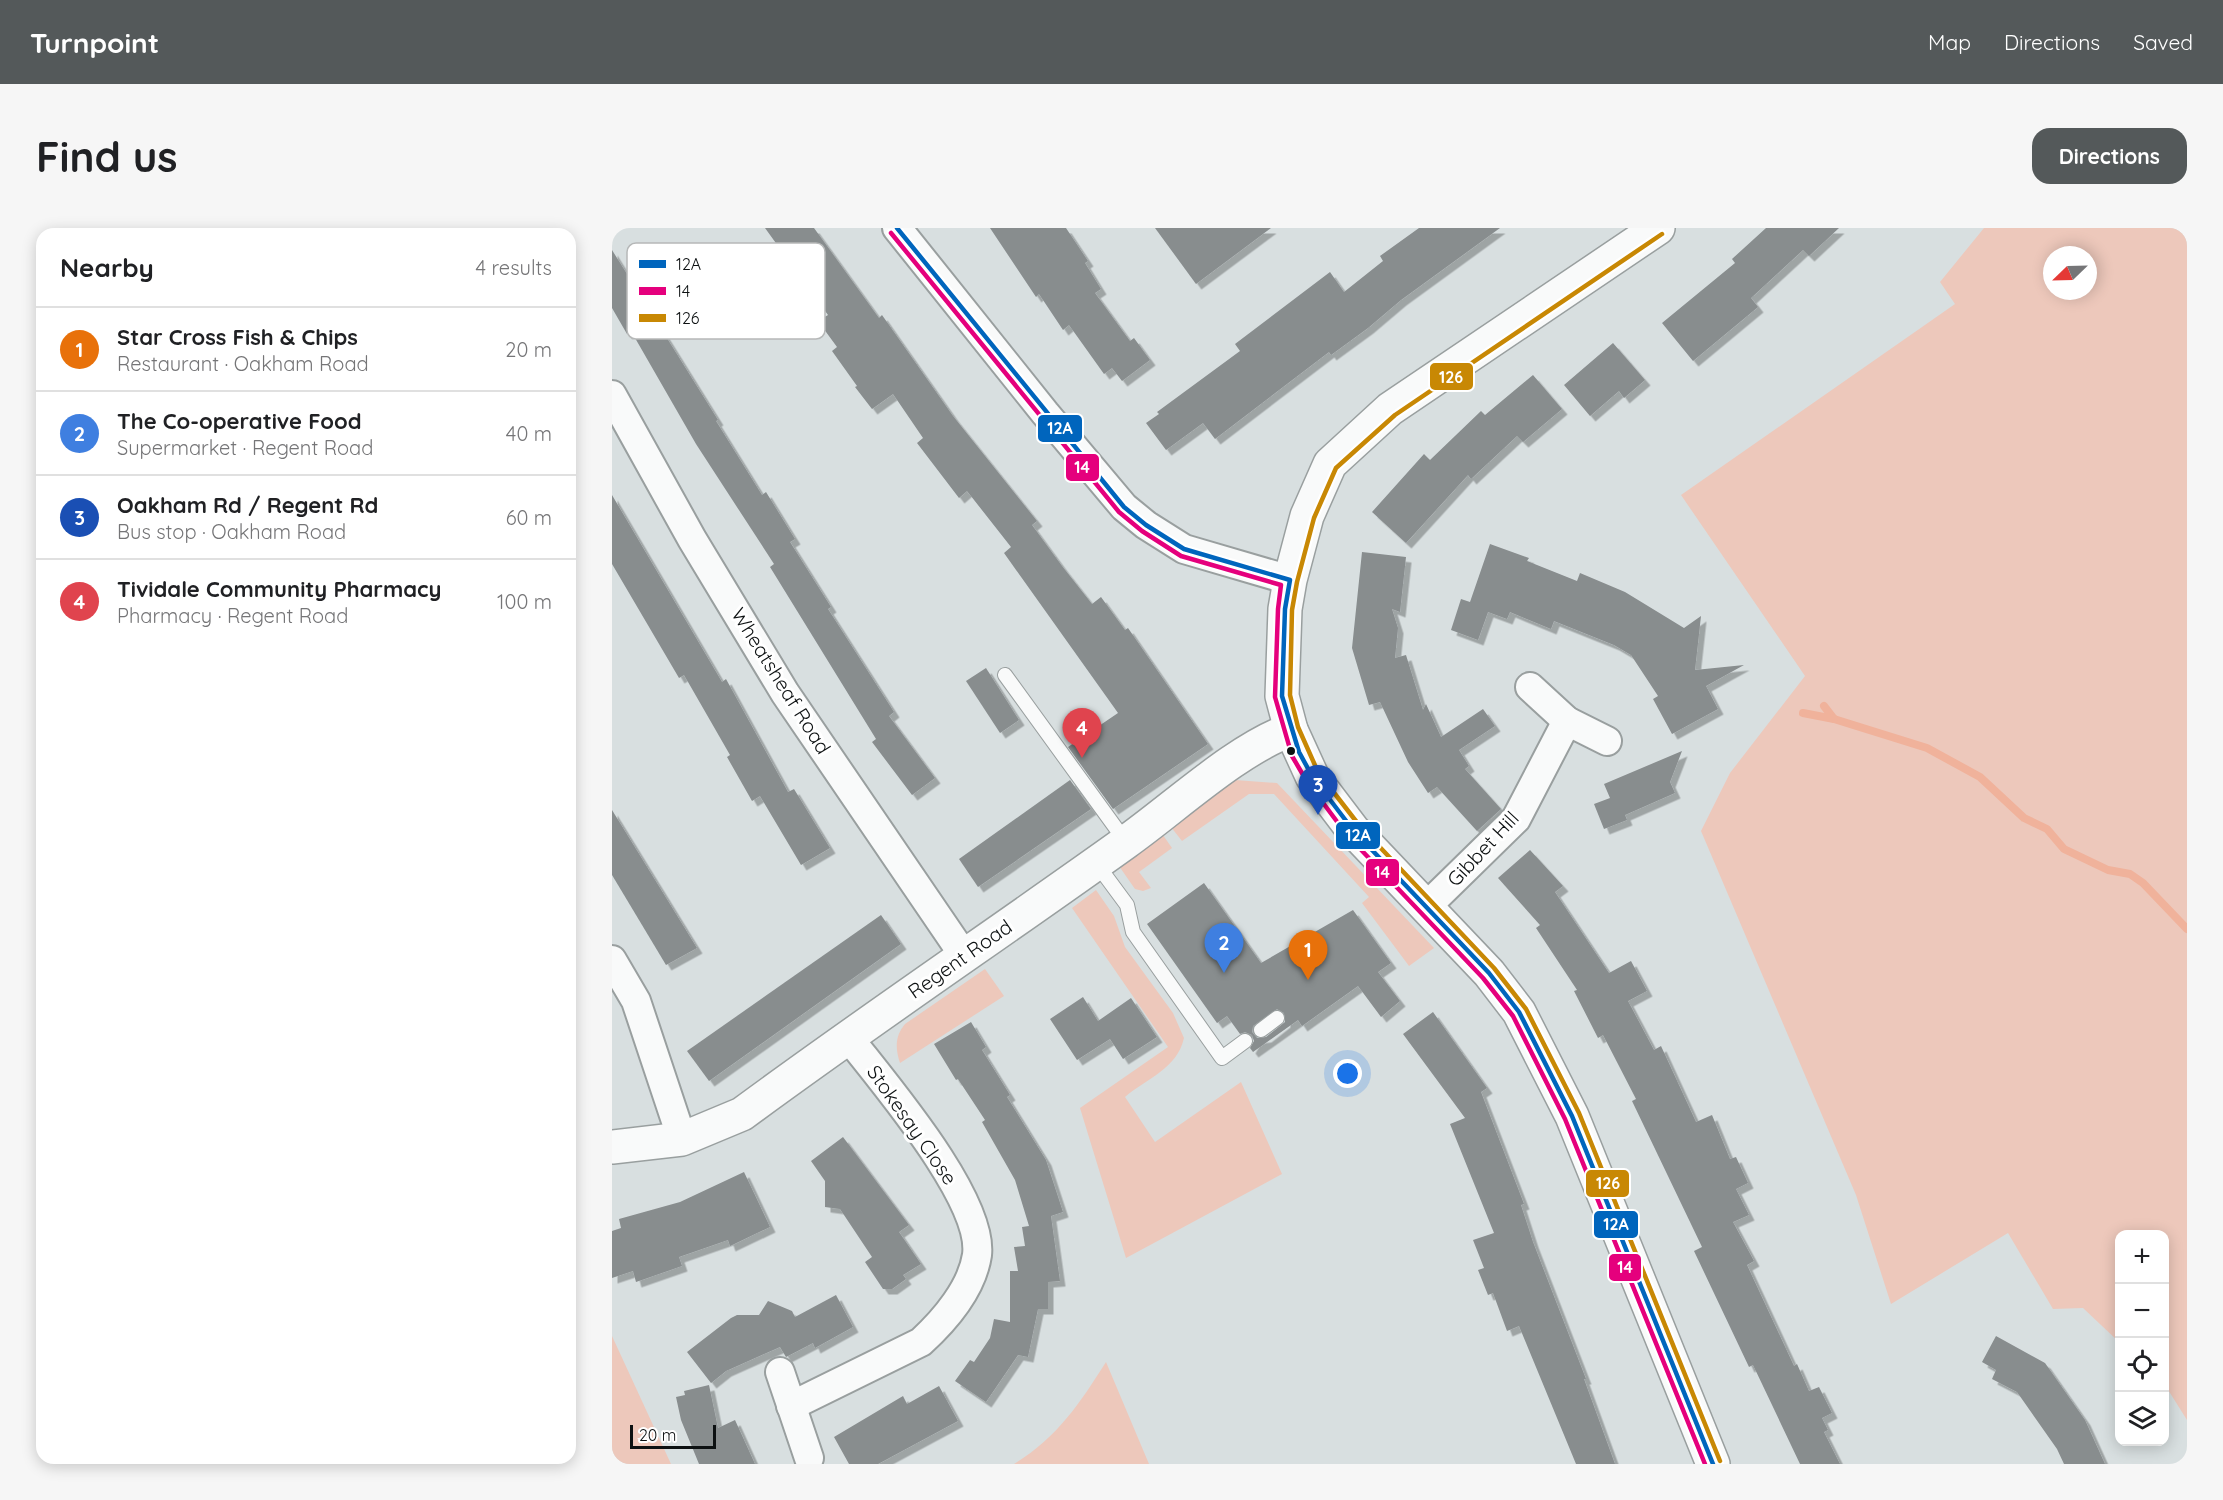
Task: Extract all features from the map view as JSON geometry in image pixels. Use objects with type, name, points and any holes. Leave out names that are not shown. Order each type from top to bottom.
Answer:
[{"type":"street","points":[[897,228],[1045,413],[1124,507],[1146,525],[1184,549],[1290,580]]},
{"type":"street","points":[[1658,228],[1390,409],[1330,464],[1316,491],[1290,580],[1285,609],[1282,696],[1291,730],[1312,776],[1353,830],[1490,973],[1519,1012],[1572,1116],[1713,1464]]},
{"type":"street","name":"Wheatsheaf Road","points":[[612,395],[692,539],[785,693],[965,957]]},
{"type":"street","points":[[1530,687],[1567,721],[1607,741]]},
{"type":"street","name":"Gibbet Hill","points":[[1426,908],[1516,819],[1567,721]]},
{"type":"street","name":"Regent Road","points":[[612,1147],[682,1139],[742,1114],[848,1037],[965,957],[1270,737],[1291,730]]},
{"type":"street","points":[[612,960],[636,1001],[682,1139]]},
{"type":"street","name":"Stokesay Close","points":[[791,1406],[921,1342],[937,1328],[962,1293],[972,1274],[977,1252],[974,1226],[955,1182],[923,1134],[848,1037]]},
{"type":"street","points":[[780,1372],[809,1458]]},
{"type":"lane","points":[[1005,675],[1126,842]]},
{"type":"lane","points":[[1096,863],[1127,905],[1134,932],[1222,1058],[1245,1041]]},
{"type":"lane","points":[[1261,1030],[1277,1018]]},
{"type":"shaded area","points":[[1984,228],[2187,228],[2187,1420],[2169,1391],[2169,1230],[2115,1230],[2115,1338],[2083,1308],[2053,1309],[2008,1233],[1891,1304],[1856,1195],[1701,831],[1730,773],[1805,676],[1681,495],[1955,304],[1940,282]]},
{"type":"shaded area","points":[[1235,780],[1277,783],[1434,948],[1409,966],[1362,903],[1369,897],[1274,794],[1249,794],[1182,841],[1167,822]]},
{"type":"shaded area","points":[[1158,828],[1172,848],[1139,872],[1151,888],[1143,891],[1135,889],[1119,866]]},
{"type":"shaded area","points":[[1096,890],[1114,916],[1125,947],[1173,1013],[1184,1038],[1175,1058],[1168,1065],[1125,1097],[1155,1142],[1241,1082],[1282,1174],[1126,1258],[1080,1108],[1168,1047],[1072,908]]},
{"type":"shaded area","points":[[985,969],[1004,996],[900,1063],[897,1042],[899,1033],[905,1024]]},
{"type":"shaded area","points":[[612,1336],[671,1464],[612,1464]]},
{"type":"shaded area","points":[[1106,1362],[1149,1464],[1014,1464],[1043,1443],[1066,1419]]},
{"type":"building","points":[[765,228],[814,228],[825,243],[776,243]]},
{"type":"building","points":[[990,228],[1066,228],[1088,261],[1085,263],[1101,289],[1095,293],[1130,341],[1134,338],[1150,360],[1122,381],[1112,368],[1104,374],[1069,325],[1063,330],[1039,294],[1036,297]]},
{"type":"building","points":[[1155,228],[1271,228],[1196,284]]},
{"type":"building","points":[[1419,228],[1500,228],[1401,300],[1331,355],[1329,352],[1215,439],[1203,423],[1166,450],[1146,423],[1159,414],[1157,412],[1240,351],[1235,344],[1330,272],[1344,292],[1383,261],[1380,256]]},
{"type":"building","points":[[1766,228],[1839,228],[1809,256],[1803,250],[1751,298],[1758,307],[1693,361],[1662,323],[1735,263],[1732,259]]},
{"type":"building","points":[[825,243],[879,318],[882,315],[953,416],[1037,521],[1032,525],[1062,566],[1092,604],[1101,597],[1125,630],[1128,628],[1208,744],[1113,809],[1068,747],[1118,713],[1004,553],[1011,547],[967,491],[959,498],[917,443],[923,438],[893,394],[872,409],[855,387],[857,386],[832,351],[837,347],[825,331],[825,317],[828,315],[825,311]]},
{"type":"building","points":[[612,250],[627,274],[627,334],[612,308]]},
{"type":"building","points":[[636,339],[667,339],[762,495],[766,492],[795,539],[790,542],[831,607],[828,609],[894,712],[889,716],[935,778],[912,795],[872,742],[876,739],[770,567],[774,564],[696,444]]},
{"type":"building","points":[[1613,343],[1645,380],[1624,398],[1619,391],[1590,416],[1564,385]]},
{"type":"building","points":[[1533,375],[1562,409],[1523,442],[1517,436],[1471,479],[1468,475],[1406,543],[1372,512],[1424,454],[1430,460],[1481,411],[1485,415]]},
{"type":"building","points":[[612,495],[722,682],[726,679],[788,792],[794,789],[830,848],[801,865],[760,796],[752,801],[727,757],[730,755],[684,675],[679,678],[612,564]]},
{"type":"building","points":[[1490,544],[1529,558],[1527,561],[1577,581],[1580,573],[1625,592],[1684,628],[1701,616],[1695,670],[1744,665],[1706,686],[1718,709],[1672,734],[1653,699],[1658,696],[1631,655],[1614,645],[1554,621],[1551,629],[1510,612],[1507,619],[1488,612],[1478,640],[1451,630],[1461,599],[1470,602]]},
{"type":"building","points":[[1362,552],[1406,557],[1400,612],[1392,609],[1398,628],[1395,658],[1406,655],[1423,710],[1426,704],[1441,737],[1483,709],[1495,726],[1459,750],[1469,766],[1465,769],[1501,809],[1477,831],[1437,787],[1428,793],[1408,762],[1380,702],[1369,705],[1352,648]]},
{"type":"building","points":[[986,668],[1019,720],[1000,733],[966,681]]},
{"type":"building","points":[[1682,751],[1670,782],[1675,793],[1625,815],[1627,820],[1604,829],[1594,804],[1610,798],[1604,784]]},
{"type":"building","points":[[1070,780],[1091,809],[978,887],[959,859]]},
{"type":"building","points":[[612,810],[697,948],[666,965],[612,875]]},
{"type":"building","points":[[1530,850],[1563,886],[1555,892],[1609,973],[1631,961],[1647,991],[1628,1001],[1654,1050],[1661,1046],[1696,1122],[1712,1115],[1730,1159],[1736,1157],[1748,1183],[1736,1189],[1749,1215],[1733,1222],[1754,1261],[1747,1265],[1794,1366],[1797,1364],[1809,1391],[1819,1387],[1832,1413],[1822,1418],[1828,1430],[1824,1432],[1840,1464],[1800,1464],[1753,1365],[1749,1367],[1694,1251],[1702,1247],[1632,1101],[1636,1099],[1603,1035],[1598,1038],[1574,991],[1577,990],[1536,928],[1540,925],[1498,878]]},
{"type":"building","points":[[1204,883],[1261,963],[1353,910],[1391,963],[1378,972],[1400,1001],[1381,1017],[1358,986],[1302,1026],[1298,1020],[1253,1052],[1250,1048],[1254,1041],[1252,1035],[1245,1032],[1240,1034],[1227,1016],[1217,1023],[1147,924]],"holes":[[[1277,1009],[1284,1013],[1285,1022],[1266,1037],[1257,1038],[1252,1032],[1253,1026]]]},
{"type":"building","points":[[881,915],[901,944],[709,1081],[687,1051]]},
{"type":"building","points":[[1083,997],[1098,1021],[1131,998],[1157,1037],[1123,1059],[1110,1039],[1077,1060],[1050,1019]]},
{"type":"building","points":[[1433,1012],[1487,1088],[1481,1092],[1524,1204],[1521,1205],[1533,1242],[1586,1379],[1584,1379],[1615,1464],[1576,1464],[1519,1326],[1507,1331],[1493,1293],[1488,1295],[1478,1270],[1484,1268],[1473,1240],[1494,1233],[1450,1124],[1465,1118],[1403,1034]]},
{"type":"building","points":[[971,1022],[986,1047],[982,1050],[1010,1095],[1007,1097],[1046,1160],[1063,1212],[1051,1216],[1060,1281],[1048,1282],[1048,1309],[1038,1309],[1028,1357],[1018,1355],[986,1402],[955,1381],[970,1360],[974,1362],[990,1338],[994,1319],[1010,1322],[1010,1271],[1018,1271],[1014,1247],[1025,1246],[1022,1227],[1029,1226],[1015,1180],[982,1122],[985,1120],[934,1044]]},
{"type":"building","points":[[843,1137],[909,1225],[899,1232],[921,1264],[903,1275],[906,1279],[892,1289],[883,1289],[865,1262],[872,1257],[840,1209],[825,1207],[825,1181],[811,1161]]},
{"type":"building","points":[[744,1172],[770,1227],[730,1246],[728,1240],[679,1257],[682,1266],[636,1282],[633,1271],[612,1278],[612,1231],[621,1228],[619,1219],[680,1202]]},
{"type":"building","points":[[836,1295],[853,1327],[815,1348],[813,1343],[786,1357],[780,1347],[726,1371],[711,1383],[687,1352],[731,1318],[737,1315],[759,1315],[768,1301],[792,1311],[795,1317]]},
{"type":"building","points":[[1996,1336],[2045,1363],[2085,1420],[2105,1464],[2064,1464],[2057,1449],[2017,1392],[1992,1379],[1996,1370],[1982,1362]]},
{"type":"building","points":[[709,1385],[718,1428],[735,1420],[755,1464],[699,1464],[681,1420],[676,1397],[685,1395],[684,1391]]},
{"type":"building","points":[[939,1386],[958,1421],[878,1464],[849,1464],[834,1437],[903,1396],[907,1404]]},
{"type":"waterway","points":[[1824,706],[1834,719],[1927,748],[1980,777],[2024,818],[2047,829],[2064,849],[2108,870],[2130,874],[2143,883],[2187,929]]},
{"type":"waterway","points":[[1803,713],[1834,719]]},
{"type":"transit line","name":"12A","points":[[897,228],[1124,507],[1146,525],[1184,549],[1290,580],[1285,609],[1282,696],[1299,752],[1312,776],[1353,830],[1489,973],[1519,1012],[1572,1116],[1713,1464]]},
{"type":"transit line","name":"14","points":[[891,233],[1119,512],[1142,531],[1181,556],[1281,585],[1275,697],[1292,756],[1306,780],[1347,835],[1483,978],[1513,1016],[1565,1119],[1705,1464]]},
{"type":"transit line","name":"126","points":[[1662,234],[1395,415],[1336,468],[1314,518],[1297,582],[1292,610],[1290,695],[1298,727],[1318,772],[1359,825],[1494,968],[1526,1009],[1579,1113],[1720,1461]]},
{"type":"place","name":"Tividale Community Pharmacy","points":[[1082,758]]},
{"type":"place","name":"Oakham Rd / Regent Rd","points":[[1318,815]]},
{"type":"place","name":"The Co-operative Food","points":[[1224,973]]},
{"type":"place","name":"Star Cross Fish & Chips","points":[[1308,980]]}]
